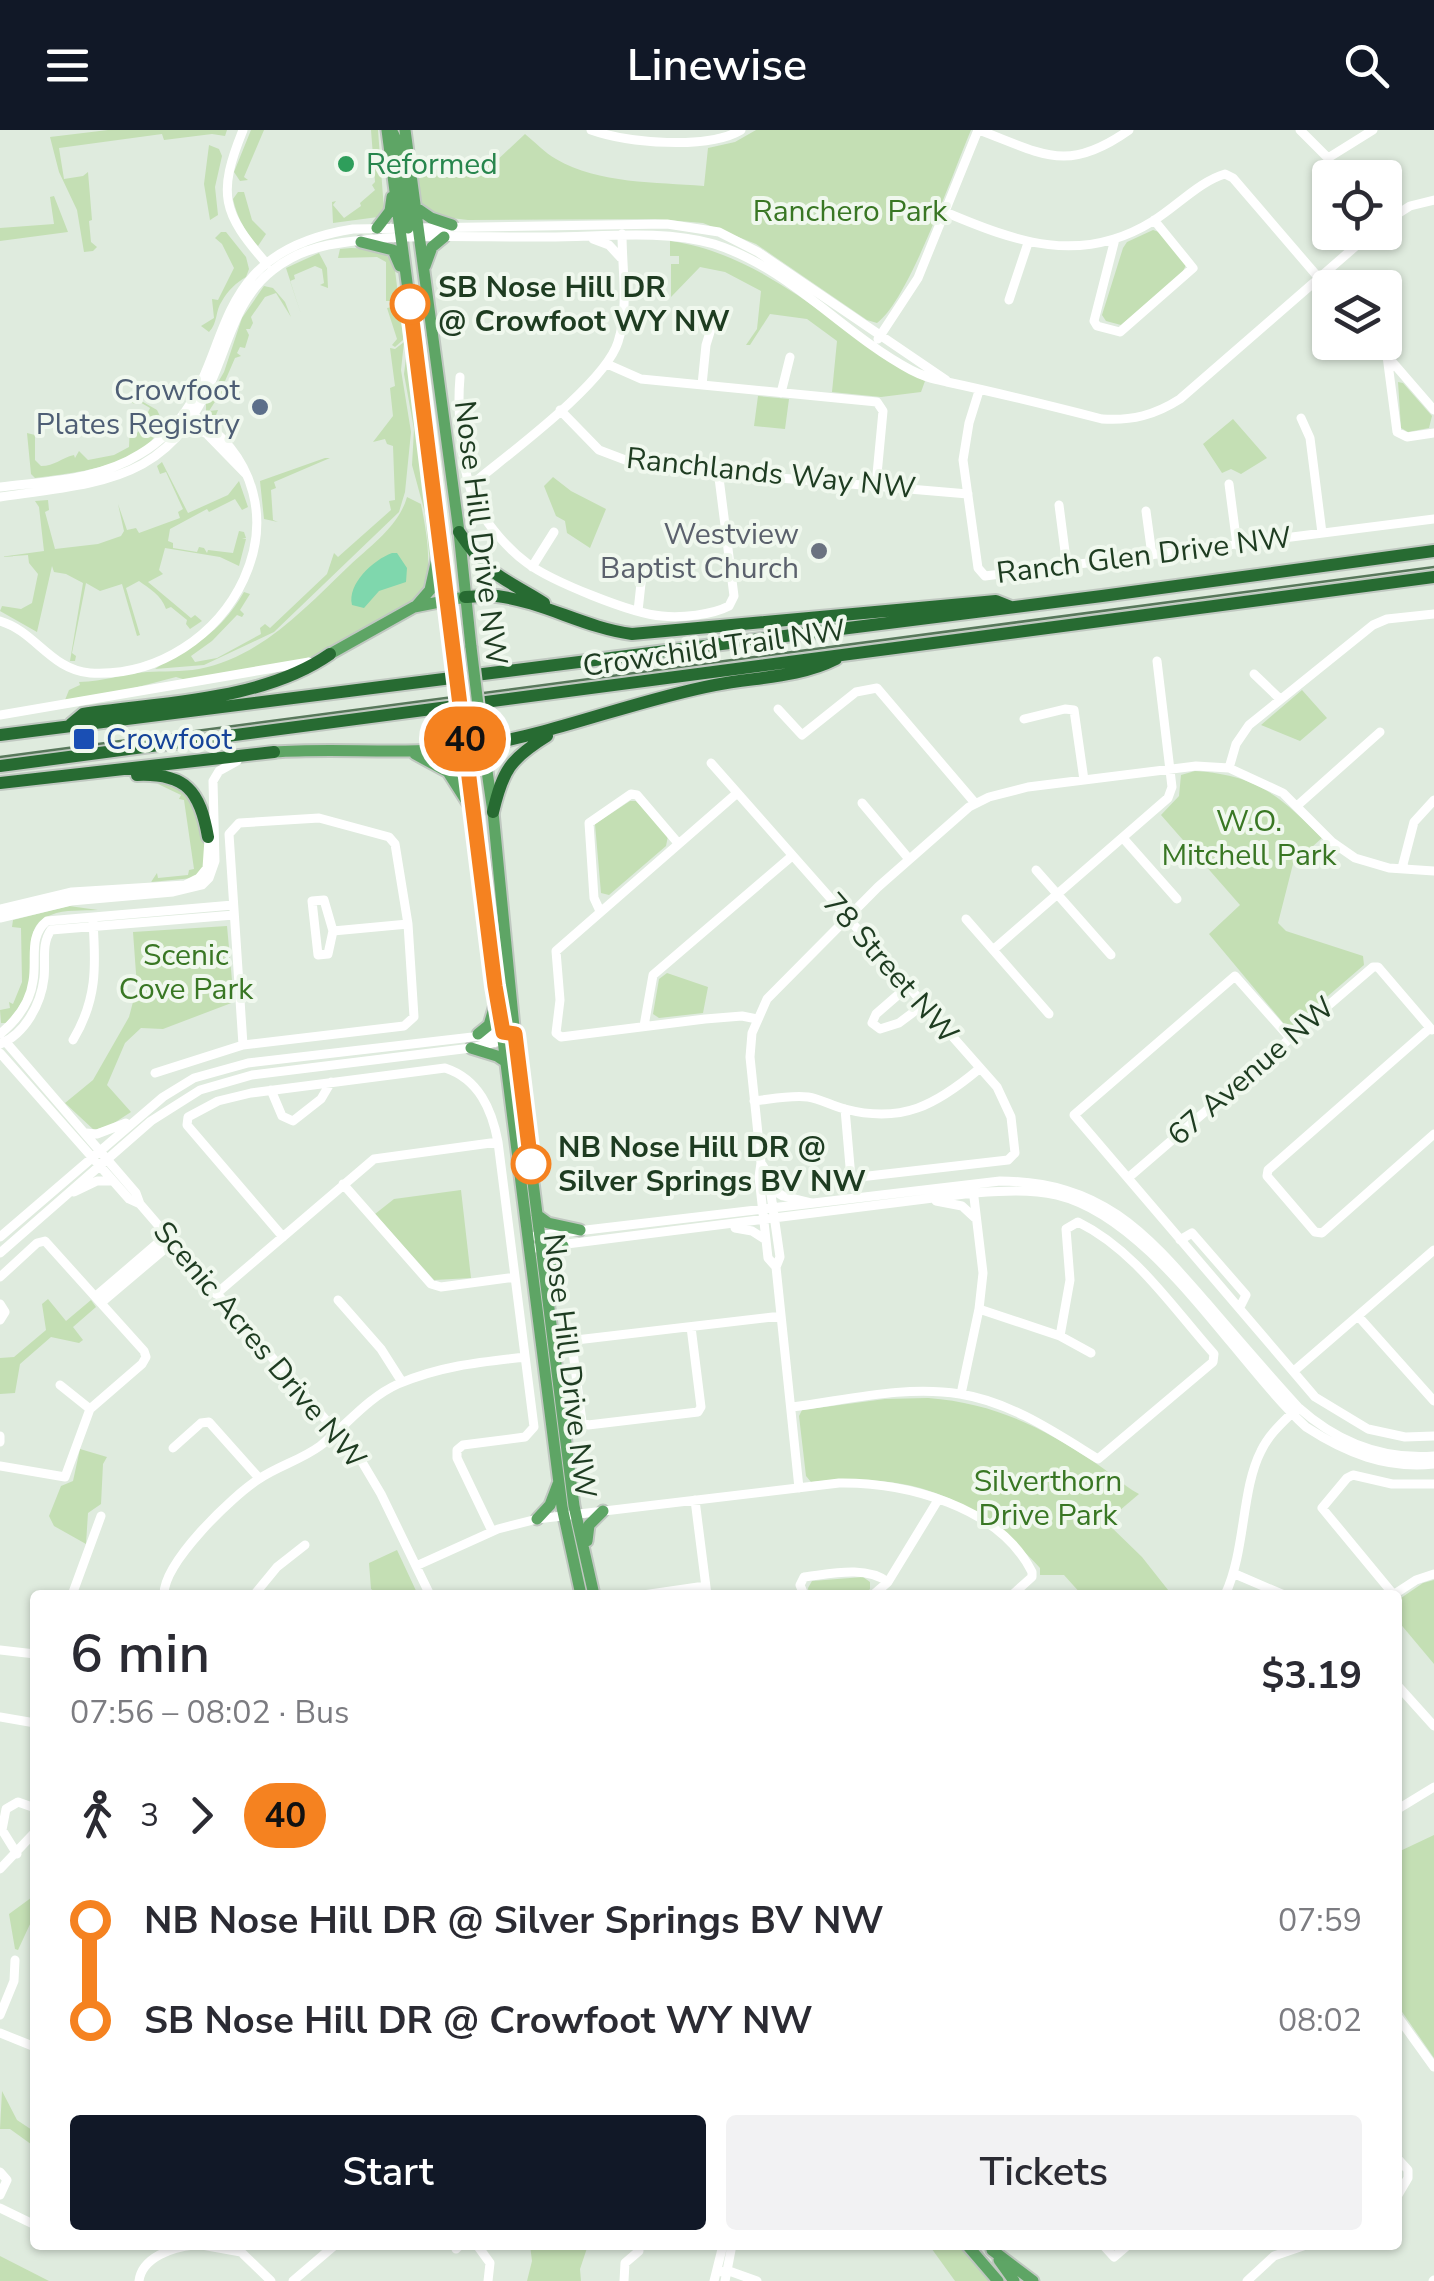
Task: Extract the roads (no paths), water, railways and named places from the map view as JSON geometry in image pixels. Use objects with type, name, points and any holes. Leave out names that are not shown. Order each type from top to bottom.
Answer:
[{"type":"highway","points":[[459,532],[478,560],[498,578],[554,610]]},
{"type":"highway","name":"Crowchild Trail NW","points":[[0,735],[1014,608],[1434,551]]},
{"type":"highway","name":"Crowchild Trail NW","points":[[0,766],[1434,577]]},
{"type":"highway","points":[[466,597],[491,595],[632,634],[996,600],[1014,608]]},
{"type":"highway","points":[[70,726],[83,714],[252,689],[304,669],[330,654]]},
{"type":"highway","points":[[483,744],[558,730],[680,693],[816,669],[842,656]]},
{"type":"highway","points":[[493,812],[507,768],[518,754],[558,730]]},
{"type":"highway","points":[[0,783],[274,752]]},
{"type":"highway","points":[[79,775],[169,776],[194,792],[201,802],[208,836]]},
{"type":"main road","name":"Nose Hill Drive NW","points":[[389,130],[394,188],[423,275],[459,532],[493,812],[506,1062],[534,1242],[560,1475],[593,1590]]},
{"type":"main road","points":[[389,130],[396,138],[409,231]]},
{"type":"main road","name":"Nose Hill Drive NW","points":[[405,130],[415,207],[409,231],[408,288],[495,986],[538,1215],[534,1242],[546,1282],[580,1590]]},
{"type":"main road","points":[[377,228],[390,212],[394,188]]},
{"type":"main road","points":[[415,207],[452,225]]},
{"type":"main road","points":[[423,275],[432,247],[444,237]]},
{"type":"main road","points":[[361,242],[393,250],[408,288]]},
{"type":"main road","points":[[414,608],[430,590],[441,540]]},
{"type":"main road","points":[[330,654],[414,608],[466,597]]},
{"type":"main road","points":[[274,752],[328,748],[440,751],[483,744]]},
{"type":"main road","points":[[402,750],[448,772],[473,817]]},
{"type":"main road","points":[[478,1034],[492,1020],[495,986]]},
{"type":"main road","points":[[471,1048],[506,1062]]},
{"type":"main road","points":[[538,1215],[548,1223],[580,1230]]},
{"type":"main road","points":[[546,1282],[554,1254],[563,1246]]},
{"type":"main road","points":[[537,1519],[556,1496],[560,1475]]},
{"type":"main road","points":[[586,1565],[586,1530],[603,1511]]},
{"type":"main road","points":[[971,2250],[998,2281]]},
{"type":"main road","points":[[991,2250],[1014,2281]]},
{"type":"main road","points":[[993,2250],[1033,2281]]},
{"type":"street","points":[[243,130],[227,174],[229,211],[244,238],[269,266]]},
{"type":"street","points":[[591,130],[612,136],[699,143],[741,130]]},
{"type":"street","points":[[874,346],[914,286],[978,130],[1028,150],[1066,158],[1096,150],[1129,130]]},
{"type":"street","points":[[1300,130],[1328,158],[1374,130]]},
{"type":"street","points":[[945,212],[1028,242],[1072,246],[1115,239],[1154,220],[1218,176],[1230,176],[1312,270]]},
{"type":"street","points":[[1402,211],[1434,200]]},
{"type":"street","points":[[1115,239],[1094,321],[1097,326],[1120,332],[1193,268],[1154,220]]},
{"type":"street","points":[[269,266],[315,248],[452,225],[667,224],[700,228],[742,242],[948,382]]},
{"type":"street","points":[[470,486],[560,410],[606,364],[621,329],[622,225]]},
{"type":"street","points":[[0,497],[103,477],[141,454],[186,417],[233,302],[269,266],[306,239],[377,228],[444,237],[679,237],[714,244],[808,297],[874,346],[930,379],[1102,419],[1146,416],[1180,399],[1312,286]]},
{"type":"street","points":[[585,237],[609,246],[622,260]]},
{"type":"street","points":[[1010,300],[1028,242]]},
{"type":"street","points":[[1330,270],[1352,250]]},
{"type":"street","points":[[702,385],[706,345],[716,313]]},
{"type":"street","points":[[781,393],[790,358]]},
{"type":"street","points":[[1388,360],[1397,432],[1404,436],[1434,433]]},
{"type":"street","points":[[1390,360],[1434,410]]},
{"type":"street","points":[[606,364],[641,379],[879,404],[883,411],[876,485]]},
{"type":"street","points":[[460,377],[458,397],[470,486],[474,501],[492,526],[532,567],[638,611],[670,616],[724,609],[732,602],[718,470]]},
{"type":"street","name":"Ranch Glen Drive NW","points":[[979,391],[964,451],[982,574],[1434,519]]},
{"type":"street","name":"Ranchlands Way NW","points":[[560,410],[589,442],[606,453],[646,464],[968,494]]},
{"type":"street","points":[[0,621],[15,625],[62,666],[87,673],[126,669],[180,649],[210,626],[231,603],[248,568],[257,533],[257,507],[246,474],[186,417]]},
{"type":"street","points":[[1301,418],[1310,438],[1322,533]]},
{"type":"street","points":[[0,487],[103,477]]},
{"type":"street","points":[[1230,484],[1237,545]]},
{"type":"street","points":[[1059,505],[1067,566]]},
{"type":"street","points":[[1146,511],[1152,555]]},
{"type":"street","points":[[532,567],[554,532]]},
{"type":"street","points":[[638,611],[643,565]]},
{"type":"street","points":[[1228,768],[1243,732],[1379,622],[1434,614]]},
{"type":"street","points":[[0,715],[280,669],[330,654]]},
{"type":"street","points":[[993,950],[1168,798],[1172,787],[1156,661]]},
{"type":"street","points":[[1254,674],[1280,699]]},
{"type":"street","points":[[778,709],[802,735],[856,692],[876,688],[975,803]]},
{"type":"street","points":[[1024,719],[1065,708],[1074,710],[1084,780]]},
{"type":"street","points":[[1298,805],[1380,732]]},
{"type":"street","points":[[0,918],[72,901],[173,892],[202,884],[209,878],[215,861],[213,782],[219,771],[233,762],[274,752]]},
{"type":"street","name":"78 Street NW","points":[[712,763],[1004,1099],[1011,1117],[1012,1157],[851,1178],[845,1110]]},
{"type":"street","points":[[800,1488],[776,1268],[780,1258],[759,1177],[761,1163],[750,1057],[757,1019],[783,980],[846,918],[975,803],[1002,792],[1196,766],[1228,768],[1270,784],[1298,805],[1342,851],[1369,864],[1434,871]]},
{"type":"street","points":[[600,911],[594,898],[589,823],[631,794],[678,843]]},
{"type":"street","points":[[736,794],[556,951],[560,1000],[556,1033],[562,1036],[742,1016],[757,1019]]},
{"type":"street","points":[[1402,868],[1414,822],[1434,800]]},
{"type":"street","points":[[862,803],[909,859]]},
{"type":"street","points":[[155,1073],[244,1045],[410,1024],[416,1011],[408,924],[395,844],[389,838],[328,820],[235,825],[228,838],[244,1045]]},
{"type":"street","points":[[0,908],[72,892],[190,883],[206,868],[208,836]]},
{"type":"street","points":[[1122,838],[1176,899]]},
{"type":"street","points":[[644,1026],[653,975],[792,856]]},
{"type":"street","points":[[1036,870],[1111,955]]},
{"type":"street","points":[[324,900],[333,930],[328,954],[318,955],[312,901],[324,900]]},
{"type":"street","points":[[100,1158],[86,1133],[2,1039],[30,994],[35,937],[40,927],[51,918],[93,920],[234,910]]},
{"type":"street","points":[[966,919],[1048,1014]]},
{"type":"street","points":[[74,1040],[90,1008],[94,989],[93,920]]},
{"type":"street","points":[[333,930],[408,924]]},
{"type":"street","name":"67 Avenue NW","points":[[1128,1178],[1375,967],[1432,1030]]},
{"type":"street","points":[[1289,1037],[1235,976],[1074,1116],[1315,1397],[1352,1422],[1385,1434],[1434,1436]]},
{"type":"street","points":[[907,987],[876,1014],[872,1024],[880,1029],[894,1027],[922,1005]]},
{"type":"street","points":[[1432,1030],[1268,1170],[1267,1176],[1315,1232],[1322,1233],[1434,1134]]},
{"type":"street","points":[[0,1253],[67,1194],[145,1112],[186,1082],[228,1067],[478,1034],[507,1036]]},
{"type":"street","points":[[0,1236],[178,1102],[219,1083],[252,1075],[471,1048],[507,1036]]},
{"type":"street","points":[[0,1053],[100,1158]]},
{"type":"street","points":[[283,1236],[186,1122],[192,1114],[218,1101],[270,1090],[449,1068],[485,1098],[498,1142],[532,1432],[525,1437],[463,1445],[456,1454],[492,1531]]},
{"type":"street","points":[[754,1101],[813,1097],[845,1110],[884,1114],[918,1109],[950,1093],[979,1068]]},
{"type":"street","points":[[270,1090],[282,1116],[293,1121],[326,1094],[331,1082]]},
{"type":"street","points":[[86,1133],[104,1132],[145,1112]]},
{"type":"street","points":[[216,1294],[380,1156],[498,1142]]},
{"type":"street","name":"Scenic Acres Drive NW","points":[[100,1158],[113,1181],[129,1199],[140,1204]]},
{"type":"street","name":"Scenic Acres Drive NW","points":[[100,1158],[136,1192],[140,1204],[337,1431],[375,1482],[428,1590]]},
{"type":"street","points":[[761,1163],[771,1189],[768,1258],[776,1268]]},
{"type":"street","points":[[67,1194],[97,1180],[113,1181]]},
{"type":"street","points":[[344,1184],[431,1284],[441,1287],[515,1277]]},
{"type":"street","points":[[771,1189],[815,1204]]},
{"type":"street","points":[[534,1242],[580,1230],[644,1222],[933,1199],[972,1189]]},
{"type":"street","points":[[534,1242],[563,1246],[728,1225],[815,1204],[972,1189],[1058,1195],[1123,1226],[1317,1434],[1351,1453],[1398,1464],[1434,1464]]},
{"type":"street","points":[[961,1394],[983,1273],[972,1189]]},
{"type":"street","points":[[933,1199],[962,1206],[977,1220]]},
{"type":"street","points":[[644,1222],[645,1236]]},
{"type":"street","points":[[792,1408],[900,1392],[961,1394],[1037,1421],[1098,1459],[1212,1362],[1214,1354],[1124,1252],[1078,1222],[1066,1229],[1070,1280],[1060,1336]]},
{"type":"street","points":[[728,1225],[752,1231],[766,1240]]},
{"type":"street","points":[[99,1299],[170,1239]]},
{"type":"street","points":[[0,1277],[45,1240],[146,1357],[90,1409],[65,1477],[0,1466]]},
{"type":"street","points":[[1294,1371],[1434,1250]]},
{"type":"street","points":[[1424,1258],[1434,1269]]},
{"type":"street","points":[[338,1300],[381,1349],[402,1382]]},
{"type":"street","points":[[0,1304],[5,1312],[0,1320]]},
{"type":"street","points":[[979,1309],[1060,1336],[1091,1352]]},
{"type":"street","points":[[691,1327],[701,1408],[698,1412],[588,1425],[582,1422],[572,1344],[576,1340],[781,1316]]},
{"type":"street","points":[[1358,1316],[1434,1402]]},
{"type":"street","points":[[164,1590],[183,1554],[203,1528],[259,1478],[298,1460],[375,1398],[402,1382],[452,1365],[525,1357]]},
{"type":"street","points":[[60,1385],[90,1409]]},
{"type":"street","points":[[1295,1410],[1367,1450],[1396,1456],[1434,1456]]},
{"type":"street","points":[[1227,1590],[1234,1574],[1255,1464],[1269,1438],[1295,1410]]},
{"type":"street","points":[[173,1448],[201,1423],[210,1422],[259,1478]]},
{"type":"street","points":[[1389,1590],[1322,1508],[1353,1476],[1392,1484],[1434,1484]]},
{"type":"street","points":[[416,1566],[492,1531],[537,1519],[839,1483],[883,1484],[938,1500],[993,1530],[1032,1572],[1032,1577],[1018,1590]]},
{"type":"street","points":[[695,1500],[706,1590]]},
{"type":"street","points":[[879,1590],[888,1582],[938,1500]]},
{"type":"street","points":[[74,1590],[102,1516]]},
{"type":"street","points":[[258,1590],[277,1567],[306,1546]]},
{"type":"street","points":[[802,1590],[804,1577],[850,1572],[879,1576],[888,1582]]},
{"type":"street","points":[[1234,1574],[1272,1590]]},
{"type":"street","points":[[1401,1590],[1434,1574]]},
{"type":"street","points":[[0,1650],[30,1653]]},
{"type":"street","points":[[1402,1695],[1434,1726]]},
{"type":"street","points":[[0,1717],[30,1722]]},
{"type":"street","points":[[1402,1807],[1434,1787]]},
{"type":"street","points":[[18,1854],[2,1830],[6,1810],[18,1802],[30,1806]]},
{"type":"street","points":[[0,1869],[30,1838]]},
{"type":"street","points":[[0,2016],[14,1981],[15,1960]]},
{"type":"street","points":[[1402,2023],[1434,2067]]},
{"type":"street","points":[[0,2033],[30,2045]]},
{"type":"street","points":[[1402,2163],[1408,2170],[1408,2178],[1402,2188]]},
{"type":"street","points":[[0,2172],[7,2180],[0,2195]]},
{"type":"street","points":[[0,2208],[30,2223]]},
{"type":"street","points":[[139,2281],[141,2270],[158,2250]]},
{"type":"street","points":[[230,2250],[241,2252],[271,2281]]},
{"type":"street","points":[[293,2281],[328,2250]]},
{"type":"street","points":[[481,2250],[490,2263],[488,2281]]},
{"type":"street","points":[[624,2281],[626,2263],[639,2250]]},
{"type":"street","points":[[722,2250],[723,2278]]},
{"type":"street","points":[[723,2278],[731,2250]]},
{"type":"street","points":[[1247,2281],[1274,2256],[1291,2250]]},
{"type":"street","points":[[723,2278],[757,2281]]},
{"type":"tram line","points":[[0,757],[1434,567]]},
{"type":"place","name":"Reformed","points":[[346,164]]},
{"type":"place","name":"SB Nose Hill DR @ Crowfoot WY NW","points":[[410,304]]},
{"type":"place","name":"Crowfoot Plates Registry","points":[[260,407]]},
{"type":"place","name":"Westview Baptist Church","points":[[819,551]]},
{"type":"place","name":"Crowfoot","points":[[84,739]]},
{"type":"place","name":"NB Nose Hill DR @ Silver Springs BV NW","points":[[531,1164]]},
{"type":"park label","name":"Ranchero Park","points":[[850,211]]},
{"type":"park label","name":"W.O. Mitchell Park","points":[[1249,838]]},
{"type":"park label","name":"Scenic Cove Park","points":[[186,972]]},
{"type":"park label","name":"Silverthorn Drive Park","points":[[1048,1498]]}]
